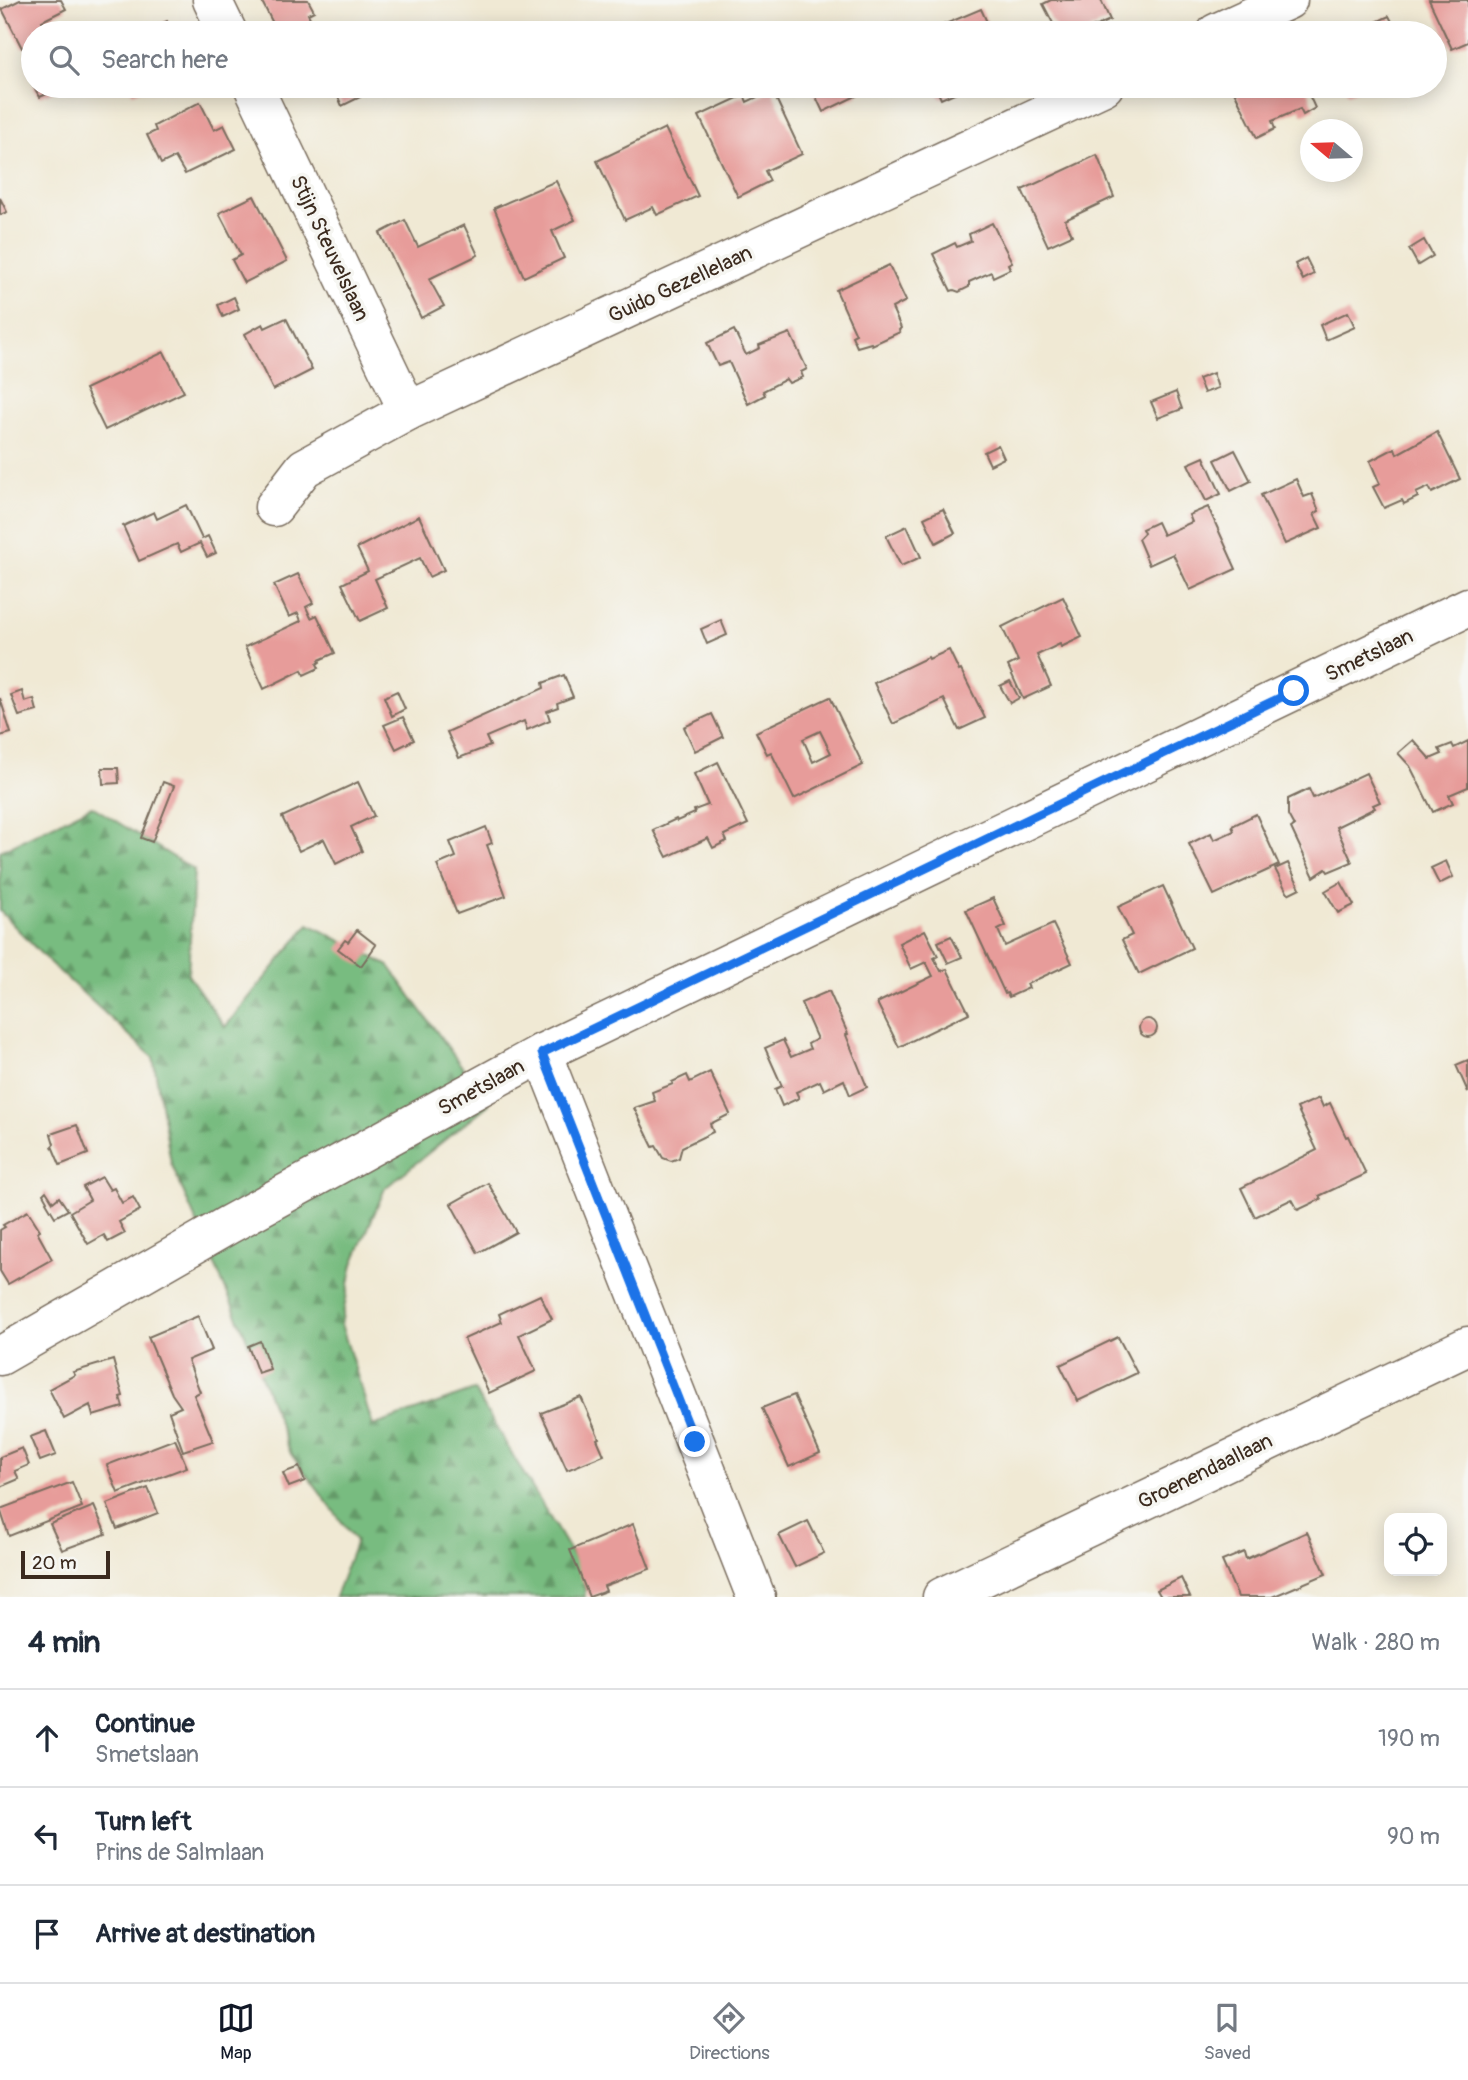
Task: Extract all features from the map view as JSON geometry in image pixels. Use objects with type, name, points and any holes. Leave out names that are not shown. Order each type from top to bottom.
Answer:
[{"type":"street","points":[[212,0],[222,21]]},
{"type":"street","points":[[1242,21],[1288,0]]},
{"type":"street","name":"Stijn Steuvelslaan","points":[[259,98],[408,411]]},
{"type":"street","name":"Guido Gezellelaan","points":[[274,507],[304,468],[408,411],[1078,98]]},
{"type":"street","name":"Smetslaan","points":[[0,1356],[228,1225],[542,1053],[1468,607]]},
{"type":"street","points":[[542,1053],[756,1597]]},
{"type":"street","name":"Groenendaallaan","points":[[942,1597],[1468,1346]]},
{"type":"green space","points":[[92,806],[194,870],[188,975],[225,1027],[309,924],[389,966],[489,1104],[385,1188],[353,1264],[341,1324],[373,1426],[474,1390],[584,1575],[585,1597],[335,1597],[356,1541],[291,1454],[245,1334],[171,1163],[153,1057],[48,961],[0,911],[0,851]]},
{"type":"building","points":[[20,0],[61,0],[66,9],[42,21],[21,21],[21,46],[2,9]]},
{"type":"building","points":[[261,0],[308,0],[314,11],[308,14],[312,21],[272,21]]},
{"type":"building","points":[[1051,0],[1101,0],[1110,20],[1052,21],[1043,4]]},
{"type":"building","points":[[1429,0],[1468,0],[1468,42],[1452,49],[1447,38],[1447,21],[1439,21]]},
{"type":"building","points":[[981,9],[986,21],[952,21]]},
{"type":"building","points":[[1389,16],[1392,21],[1378,21]]},
{"type":"building","points":[[338,98],[358,98],[342,106]]},
{"type":"building","points":[[738,98],[745,98],[747,102],[755,98],[776,98],[802,154],[765,171],[770,181],[738,197],[699,116]]},
{"type":"building","points":[[817,98],[852,98],[823,112]]},
{"type":"building","points":[[1237,98],[1310,98],[1315,108],[1303,115],[1300,109],[1272,121],[1275,129],[1257,138]]},
{"type":"building","points":[[200,102],[214,130],[224,125],[236,149],[185,174],[175,157],[161,164],[147,135],[156,131],[154,126]]},
{"type":"building","points":[[665,128],[698,196],[657,215],[653,207],[625,220],[597,161]]},
{"type":"building","points":[[1097,155],[1114,197],[1065,220],[1072,235],[1048,246],[1022,190]]},
{"type":"building","points":[[556,181],[575,220],[552,231],[564,258],[524,277],[494,208]]},
{"type":"building","points":[[254,196],[287,261],[244,283],[232,260],[241,255],[219,213]]},
{"type":"building","points":[[0,198],[7,212],[0,215]]},
{"type":"building","points":[[405,220],[418,247],[464,225],[478,255],[429,279],[444,306],[421,318],[380,233]]},
{"type":"building","points":[[992,223],[1012,262],[1008,264],[1010,269],[993,277],[991,272],[969,282],[969,287],[959,292],[951,291],[933,254],[955,243],[957,247],[971,241],[969,234]]},
{"type":"building","points":[[1424,240],[1433,256],[1418,265],[1409,249]]},
{"type":"building","points":[[1306,258],[1314,274],[1303,280],[1295,264]]},
{"type":"building","points":[[889,265],[906,301],[892,308],[901,328],[900,332],[872,345],[871,343],[857,347],[852,336],[856,334],[836,290]]},
{"type":"building","points":[[234,297],[239,309],[223,317],[218,305]]},
{"type":"building","points":[[1348,312],[1355,327],[1326,340],[1320,325]]},
{"type":"building","points":[[286,318],[312,370],[273,390],[245,334],[263,324],[265,328]]},
{"type":"building","points":[[734,330],[746,355],[760,348],[759,345],[790,333],[807,369],[801,372],[803,377],[789,383],[786,379],[763,391],[765,395],[748,404],[729,362],[718,366],[707,343]]},
{"type":"building","points":[[164,352],[184,392],[105,430],[85,389]]},
{"type":"building","points":[[1213,373],[1218,388],[1204,393],[1198,379]]},
{"type":"building","points":[[1176,392],[1182,409],[1158,418],[1151,402]]},
{"type":"building","points":[[1437,432],[1460,479],[1432,493],[1429,487],[1416,493],[1418,497],[1404,504],[1402,500],[1384,508],[1373,487],[1380,484],[1370,461],[1395,448],[1397,454]]},
{"type":"building","points":[[998,445],[1004,458],[990,465],[984,452]]},
{"type":"building","points":[[1235,450],[1251,481],[1231,491],[1215,460]]},
{"type":"building","points":[[1204,457],[1221,494],[1206,501],[1188,464]]},
{"type":"building","points":[[1296,479],[1304,497],[1312,494],[1319,511],[1314,514],[1321,528],[1285,544],[1261,495]]},
{"type":"building","points":[[186,505],[202,539],[208,536],[216,553],[207,557],[200,543],[181,552],[177,544],[139,561],[123,526],[154,512],[157,519]]},
{"type":"building","points":[[1208,507],[1236,569],[1190,590],[1173,554],[1149,565],[1138,539],[1144,533],[1142,529],[1157,522],[1163,535],[1192,522],[1189,515]]},
{"type":"building","points":[[943,509],[955,533],[936,543],[924,518]]},
{"type":"building","points":[[419,516],[444,570],[429,577],[420,558],[375,579],[388,608],[360,621],[342,584],[368,571],[357,548]]},
{"type":"building","points":[[907,526],[921,557],[901,566],[886,536]]},
{"type":"building","points":[[298,574],[313,603],[306,607],[311,618],[317,615],[335,653],[319,660],[319,668],[304,675],[302,670],[264,689],[245,647],[301,621],[298,613],[289,617],[274,585]]},
{"type":"building","points":[[1063,597],[1082,637],[1037,655],[1051,686],[1023,699],[1008,666],[1018,661],[1002,627]]},
{"type":"building","points":[[721,620],[727,635],[707,644],[701,629]]},
{"type":"building","points":[[949,650],[985,718],[959,730],[944,699],[893,724],[874,683]]},
{"type":"building","points":[[564,675],[573,697],[557,703],[558,707],[547,711],[550,720],[527,730],[524,721],[486,737],[490,746],[459,758],[447,732],[544,688],[543,683]]},
{"type":"building","points":[[1010,681],[1019,698],[1010,703],[1000,686]]},
{"type":"building","points":[[22,691],[25,702],[34,699],[37,711],[19,716],[11,695]]},
{"type":"building","points":[[397,691],[405,709],[392,716],[384,697]]},
{"type":"building","points":[[830,697],[863,765],[794,799],[771,752],[767,754],[756,732]],"holes":[[[820,731],[831,753],[813,762],[803,739]]]},
{"type":"building","points":[[0,698],[11,733],[0,736]]},
{"type":"building","points":[[712,714],[723,737],[695,751],[684,727]]},
{"type":"building","points":[[403,717],[414,740],[396,749],[384,725]]},
{"type":"building","points":[[1413,740],[1430,759],[1442,754],[1439,749],[1452,744],[1454,748],[1468,741],[1468,787],[1449,795],[1453,803],[1433,812],[1410,766],[1398,753]]},
{"type":"building","points":[[718,762],[748,824],[724,835],[727,841],[713,848],[708,838],[667,857],[653,830],[708,805],[694,774]]},
{"type":"building","points":[[102,768],[118,768],[119,783],[103,784]]},
{"type":"building","points":[[1366,773],[1380,802],[1373,805],[1375,808],[1336,827],[1352,862],[1328,872],[1326,869],[1314,877],[1291,828],[1294,826],[1288,815],[1288,799],[1309,789],[1313,798]]},
{"type":"building","points":[[163,782],[174,786],[152,842],[141,838]]},
{"type":"building","points":[[358,782],[374,816],[351,827],[362,851],[336,864],[324,839],[299,851],[282,817]]},
{"type":"building","points":[[1256,814],[1279,865],[1214,895],[1189,844],[1211,833],[1214,840],[1234,831],[1232,826]]},
{"type":"building","points":[[486,827],[492,843],[487,845],[506,896],[457,914],[437,865],[456,857],[450,842]]},
{"type":"building","points":[[1446,861],[1453,877],[1439,884],[1431,868]]},
{"type":"building","points":[[1288,863],[1300,888],[1288,894],[1275,869]]},
{"type":"building","points":[[1341,882],[1354,905],[1338,913],[1325,891]]},
{"type":"building","points":[[1163,886],[1192,948],[1139,974],[1122,940],[1132,935],[1118,907]]},
{"type":"building","points":[[993,898],[1006,926],[998,930],[1005,946],[1053,924],[1072,963],[1027,984],[1029,988],[1009,997],[1005,994],[966,910]]},
{"type":"building","points":[[357,930],[376,945],[361,966],[338,949],[345,940],[348,942]]},
{"type":"building","points":[[925,930],[938,956],[934,958],[941,971],[947,969],[969,1013],[899,1047],[877,1003],[933,976],[926,962],[911,969],[899,943]]},
{"type":"building","points":[[951,936],[962,957],[948,963],[938,942]]},
{"type":"building","points":[[829,991],[867,1087],[850,1095],[844,1080],[824,1090],[820,1081],[796,1092],[799,1098],[782,1106],[775,1089],[782,1086],[765,1048],[783,1040],[791,1057],[810,1049],[808,1044],[817,1039],[801,1003]]},
{"type":"building","points":[[1148,1019],[1154,1022],[1157,1028],[1154,1034],[1148,1037],[1142,1034],[1139,1028],[1142,1022]]},
{"type":"building","points":[[1468,1060],[1468,1092],[1456,1065]]},
{"type":"building","points":[[710,1072],[730,1114],[710,1124],[713,1132],[682,1147],[679,1158],[671,1161],[663,1158],[656,1146],[653,1147],[634,1108],[655,1101],[652,1092],[673,1084],[672,1082],[687,1075],[690,1082]]},
{"type":"building","points":[[1319,1098],[1323,1107],[1330,1103],[1366,1174],[1319,1196],[1321,1199],[1298,1210],[1292,1199],[1255,1217],[1241,1188],[1317,1150],[1297,1108]]},
{"type":"building","points":[[77,1125],[88,1154],[60,1165],[52,1146],[54,1144],[51,1134]]},
{"type":"building","points":[[102,1177],[110,1190],[114,1188],[122,1203],[133,1197],[140,1210],[119,1222],[125,1233],[108,1242],[104,1235],[88,1244],[70,1212],[90,1200],[83,1187]]},
{"type":"building","points":[[488,1183],[516,1232],[478,1253],[451,1204]]},
{"type":"building","points":[[46,1191],[53,1202],[59,1197],[68,1210],[55,1217],[43,1194]]},
{"type":"building","points":[[28,1211],[40,1230],[37,1232],[52,1259],[8,1284],[0,1271],[0,1230],[5,1227],[3,1225]]},
{"type":"building","points":[[540,1295],[552,1319],[519,1335],[536,1371],[489,1393],[464,1339],[502,1322],[499,1314]]},
{"type":"building","points":[[198,1316],[212,1350],[188,1360],[200,1392],[194,1395],[213,1441],[183,1451],[169,1412],[181,1407],[172,1394],[148,1337]]},
{"type":"building","points":[[1118,1337],[1137,1373],[1078,1401],[1060,1365]]},
{"type":"building","points":[[260,1341],[270,1369],[258,1373],[248,1346]]},
{"type":"building","points":[[113,1360],[123,1396],[120,1397],[123,1407],[93,1416],[90,1405],[64,1419],[49,1389],[75,1375],[73,1372]]},
{"type":"building","points":[[794,1395],[820,1453],[789,1467],[762,1408]]},
{"type":"building","points":[[581,1397],[604,1455],[567,1470],[541,1413]]},
{"type":"building","points":[[46,1431],[56,1455],[40,1461],[30,1437]]},
{"type":"building","points":[[175,1439],[187,1467],[118,1493],[107,1465]]},
{"type":"building","points":[[22,1448],[29,1465],[15,1471],[19,1479],[0,1487],[0,1457]]},
{"type":"building","points":[[299,1467],[305,1481],[289,1487],[283,1473]]},
{"type":"building","points":[[72,1482],[82,1507],[9,1536],[0,1509]]},
{"type":"building","points":[[148,1488],[158,1513],[117,1529],[107,1504]]},
{"type":"building","points":[[94,1506],[106,1534],[62,1550],[50,1524]]},
{"type":"building","points":[[808,1521],[824,1553],[795,1567],[779,1535]]},
{"type":"building","points":[[633,1524],[650,1569],[604,1586],[606,1591],[589,1597],[570,1550]]},
{"type":"building","points":[[1307,1532],[1326,1574],[1272,1597],[1238,1597],[1222,1561],[1244,1552],[1246,1559]]},
{"type":"building","points":[[1181,1578],[1190,1597],[1161,1597],[1157,1590]]},
{"type":"route","points":[[695,1442],[542,1053],[1294,691]]}]
